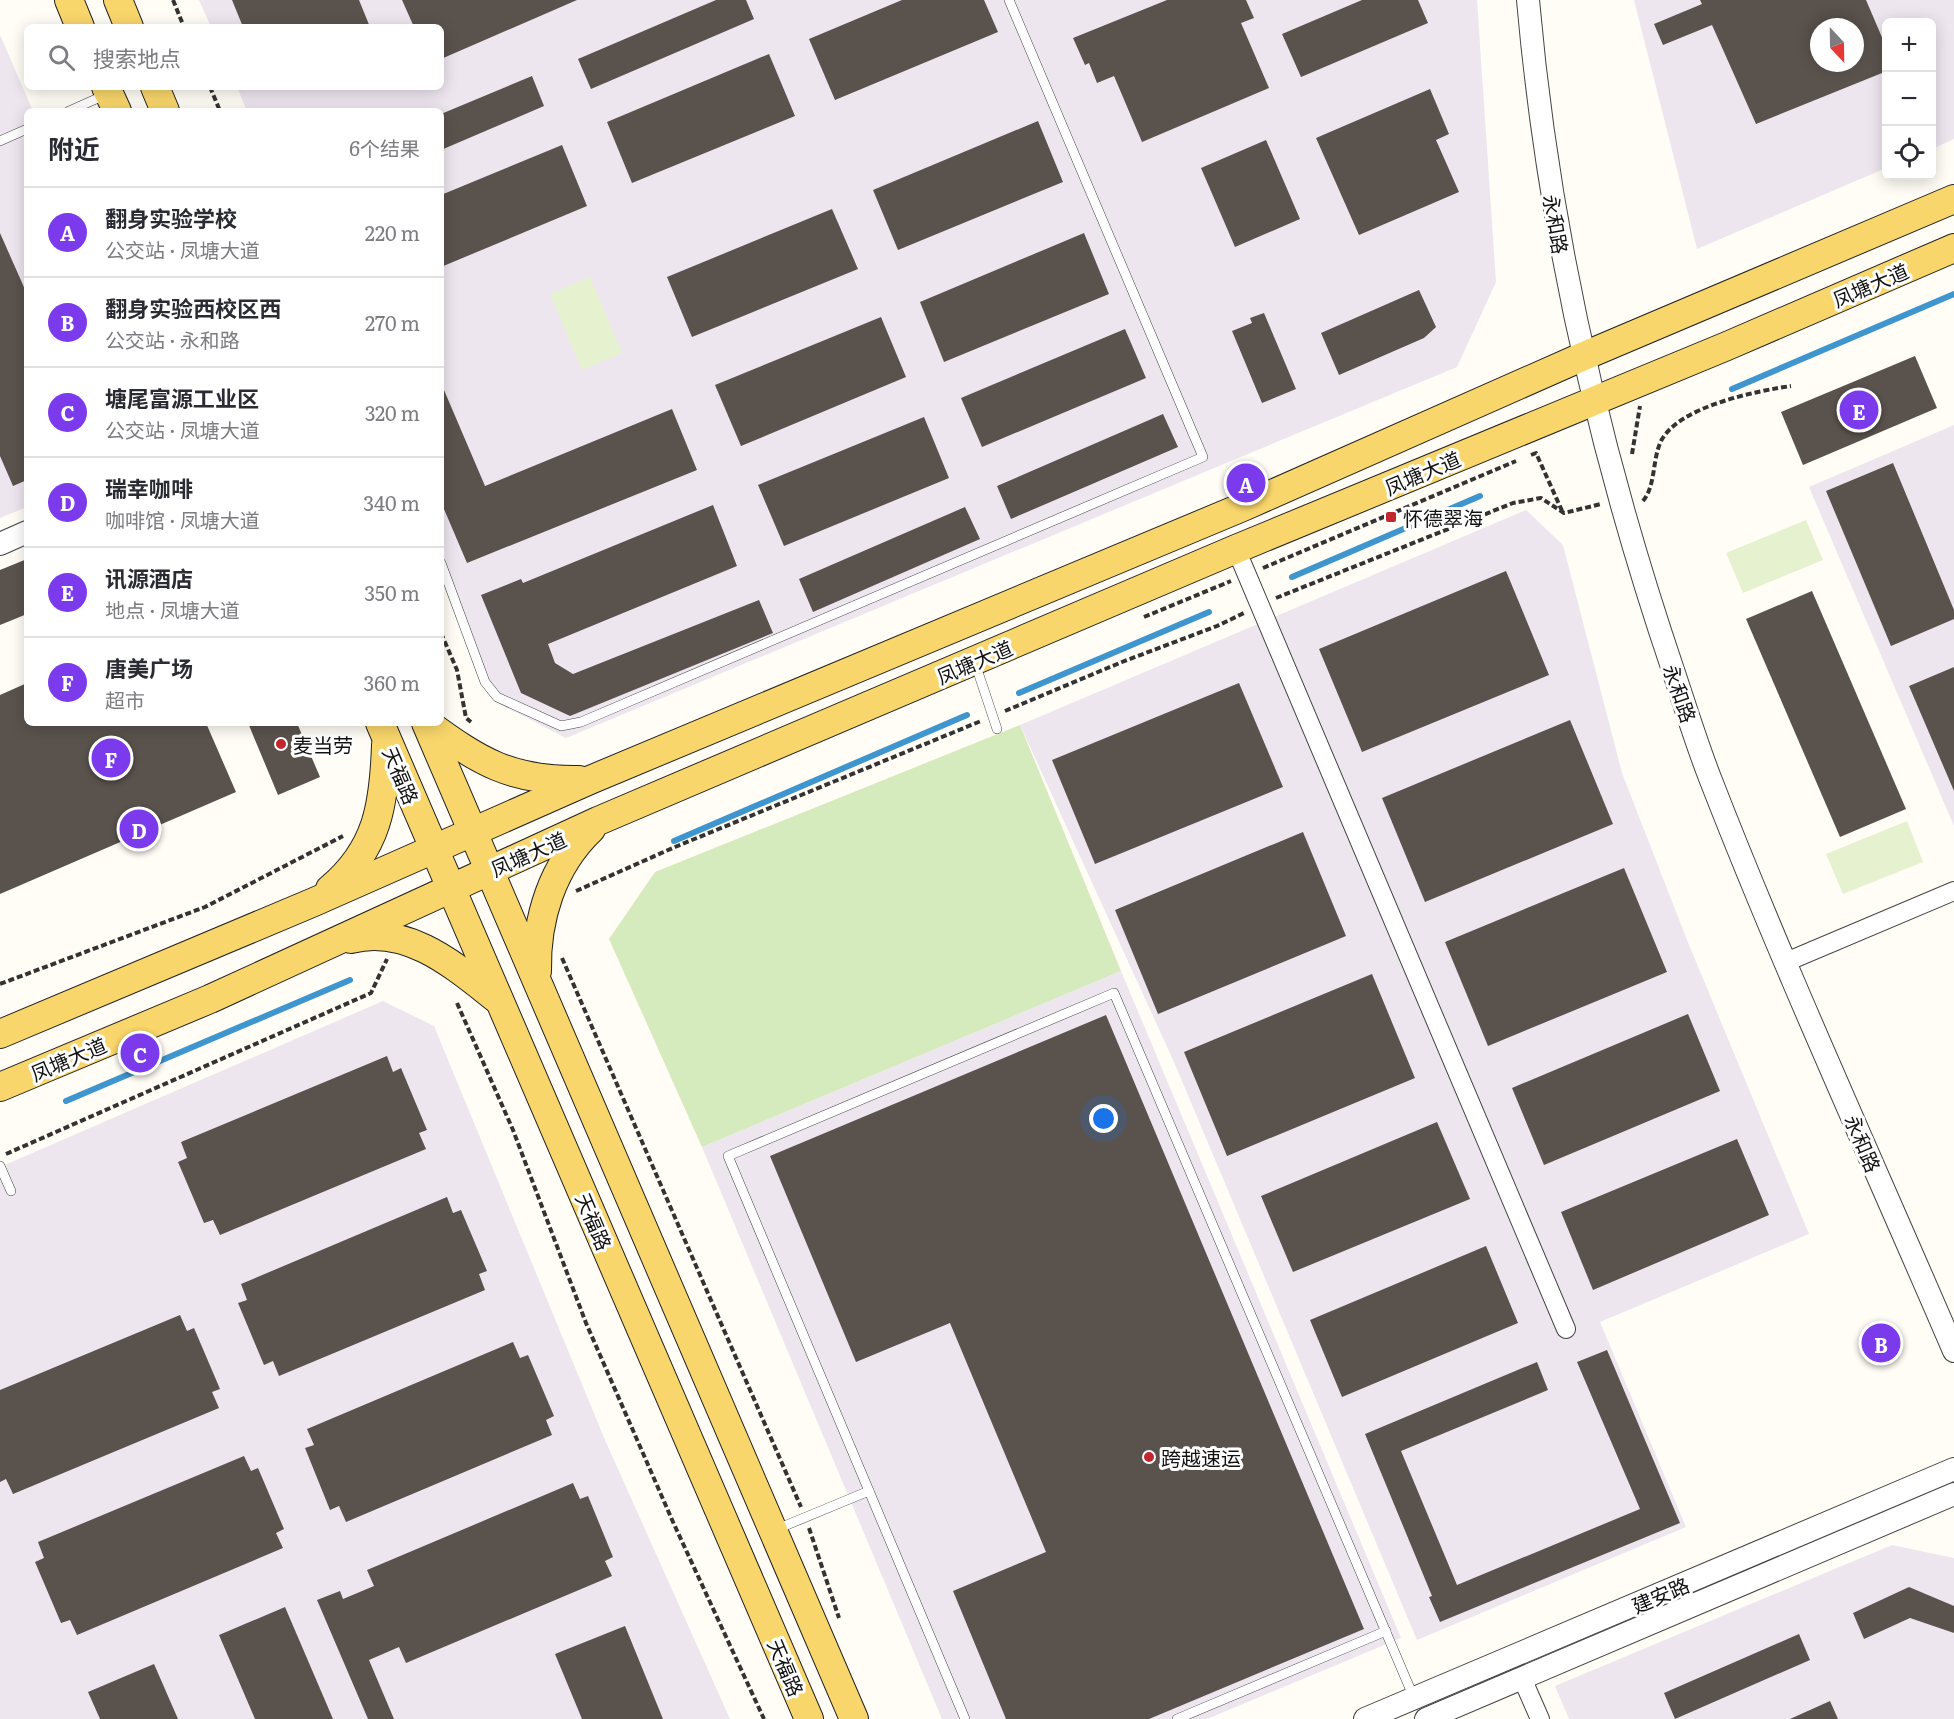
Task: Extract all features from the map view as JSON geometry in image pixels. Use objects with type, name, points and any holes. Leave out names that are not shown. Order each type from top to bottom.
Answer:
[{"type":"main road","points":[[69,0],[79,24]]},
{"type":"main road","points":[[118,0],[128,24]]},
{"type":"main road","points":[[156,90],[164,108]]},
{"type":"main road","name":"凤塘大道","points":[[0,1034],[314,902],[590,780],[1245,506],[1584,356],[1954,199]]},
{"type":"main road","name":"凤塘大道","points":[[0,1087],[210,999],[598,821],[1236,549],[1954,248]]},
{"type":"main road","name":"天福路","points":[[427,726],[854,1719]]},
{"type":"main road","points":[[430,726],[479,759],[502,770],[529,778],[590,780]]},
{"type":"main road","points":[[314,902],[362,855],[375,828],[383,801],[383,730]]},
{"type":"main road","name":"天福路","points":[[383,730],[809,1719]]},
{"type":"main road","points":[[537,982],[536,942],[542,912],[566,858],[598,821]]},
{"type":"main road","points":[[320,947],[360,937],[388,937],[406,940],[440,957],[501,1002]]},
{"type":"street","name":"永和路","points":[[1528,0],[1537,103],[1556,228],[1593,400],[1643,583],[1709,776],[1786,962],[1954,1351]]},
{"type":"street","points":[[0,544],[24,533]]},
{"type":"street","points":[[1236,549],[1566,1329]]},
{"type":"street","points":[[1786,962],[1954,891]]},
{"type":"street","name":"建安路","points":[[1365,1719],[1954,1469]]},
{"type":"street","name":"建安路","points":[[1426,1719],[1954,1494]]},
{"type":"street","points":[[1522,1678],[1540,1719]]},
{"type":"lane","points":[[444,571],[485,682],[496,697],[561,726],[581,722],[1203,456],[1009,0]]},
{"type":"lane","points":[[78,108],[111,97]]},
{"type":"lane","points":[[0,141],[24,130]]},
{"type":"lane","points":[[974,661],[997,729]]},
{"type":"lane","points":[[965,1719],[728,1156],[1114,993],[1414,1698]]},
{"type":"lane","points":[[0,1166],[11,1191]]},
{"type":"lane","points":[[773,1531],[869,1491]]},
{"type":"lane","points":[[1177,1719],[1386,1631]]},
{"type":"path","points":[[173,0],[183,24]]},
{"type":"path","points":[[211,90],[219,108]]},
{"type":"path","points":[[1643,502],[1650,491],[1653,462],[1662,438],[1679,423],[1715,403],[1791,386]]},
{"type":"path","points":[[1634,461],[1631,450],[1640,406],[1651,401]]},
{"type":"path","points":[[1137,620],[1536,453],[1563,513]]},
{"type":"path","points":[[1641,491],[1643,502]]},
{"type":"path","points":[[553,884],[567,895],[675,847],[1217,626],[1260,605],[1435,532],[1513,503],[1541,498],[1563,513],[1591,508],[1610,500]]},
{"type":"path","points":[[1636,498],[1643,502]]},
{"type":"path","points":[[444,640],[457,670],[466,718],[474,726]]},
{"type":"path","points":[[0,984],[204,906],[344,835],[375,828]]},
{"type":"path","points":[[0,1156],[371,993],[381,977],[389,955],[406,940]]},
{"type":"path","points":[[561,956],[806,1517],[841,1626]]},
{"type":"path","points":[[457,1004],[513,1130],[586,1323],[672,1522],[764,1719]]},
{"type":"shaded area","points":[[199,0],[1477,0],[1496,282],[1457,367],[566,738],[494,701],[444,581],[444,108],[246,108],[238,90],[444,90],[444,24],[210,24]]},
{"type":"shaded area","points":[[1634,0],[1954,0],[1954,139],[1936,147],[1936,18],[1882,18],[1882,170],[1697,249]]},
{"type":"shaded area","points":[[0,35],[32,108],[24,108],[24,508],[0,518]]},
{"type":"shaded area","points":[[1954,425],[1954,826],[1809,487]]},
{"type":"shaded area","points":[[1526,510],[1563,545],[1622,773],[1687,940],[1809,1234],[1600,1322],[1686,1527],[1417,1640],[1174,1062],[1020,725]]},
{"type":"shaded area","name":"跨越速运","points":[[1121,971],[1401,1638],[1207,1719],[942,1719],[702,1147]]},
{"type":"shaded area","points":[[383,1001],[434,1026],[605,1440],[730,1719],[0,1719],[0,1167]]},
{"type":"shaded area","points":[[1892,1545],[1954,1558],[1954,1719],[1569,1719],[1555,1686]]},
{"type":"green space","points":[[590,277],[622,353],[582,370],[550,294]]},
{"type":"green space","points":[[1806,520],[1823,560],[1743,593],[1726,553]]},
{"type":"green space","points":[[1020,725],[1121,971],[702,1147],[609,939],[655,872]]},
{"type":"green space","points":[[1907,821],[1923,862],[1843,894],[1826,854]]},
{"type":"building","points":[[232,0],[359,0],[369,24],[242,24]]},
{"type":"building","points":[[402,0],[577,0],[444,58],[444,24],[413,24]]},
{"type":"building","points":[[716,0],[746,0],[754,19],[591,89],[578,59]]},
{"type":"building","points":[[902,0],[984,0],[998,32],[835,100],[809,39]]},
{"type":"building","points":[[1167,0],[1246,0],[1254,18],[1241,23],[1269,88],[1142,142],[1114,76],[1097,83],[1089,63],[1085,65],[1073,38]]},
{"type":"building","points":[[1362,0],[1418,0],[1428,23],[1301,77],[1282,34]]},
{"type":"building","points":[[1700,0],[1866,0],[1882,37],[1882,73],[1756,124],[1712,25],[1663,45],[1654,24],[1702,4]]},
{"type":"building","points":[[769,54],[795,116],[632,183],[607,122]]},
{"type":"building","points":[[532,76],[544,106],[444,149],[444,113]]},
{"type":"building","points":[[1430,89],[1449,134],[1436,140],[1459,192],[1359,235],[1316,138]]},
{"type":"building","points":[[1038,121],[1063,182],[898,250],[873,190]]},
{"type":"building","points":[[1266,140],[1300,219],[1235,247],[1201,168]]},
{"type":"building","points":[[562,145],[587,206],[444,266],[444,194]]},
{"type":"building","points":[[832,209],[858,269],[692,337],[667,277]]},
{"type":"building","points":[[0,233],[24,287],[24,481],[13,486],[0,456]]},
{"type":"building","points":[[1084,233],[1109,294],[944,362],[920,302]]},
{"type":"building","points":[[1419,290],[1436,327],[1424,338],[1339,375],[1321,333]]},
{"type":"building","points":[[1264,313],[1296,389],[1262,403],[1232,331],[1252,323],[1250,318]]},
{"type":"building","points":[[881,317],[906,377],[741,446],[715,385]]},
{"type":"building","points":[[1125,329],[1146,378],[982,447],[961,398]]},
{"type":"building","points":[[1915,356],[1937,408],[1803,465],[1781,412]]},
{"type":"building","points":[[444,390],[485,486],[672,409],[697,470],[467,563],[444,509]]},
{"type":"building","points":[[1163,414],[1178,447],[1011,519],[997,486]]},
{"type":"building","points":[[924,417],[949,478],[784,546],[758,485]]},
{"type":"building","points":[[1893,463],[1954,610],[1954,619],[1891,646],[1826,491]]},
{"type":"building","points":[[713,505],[737,566],[548,644],[555,663],[573,674],[759,600],[773,633],[570,716],[521,693],[481,595],[521,579],[523,583]]},
{"type":"building","points":[[965,507],[980,539],[813,612],[799,579]]},
{"type":"building","points":[[24,560],[24,615],[0,625],[0,570]]},
{"type":"building","points":[[1506,571],[1549,675],[1362,752],[1319,649]]},
{"type":"building","points":[[1812,591],[1906,809],[1840,837],[1746,619]]},
{"type":"building","points":[[1954,667],[1954,791],[1909,686]]},
{"type":"building","points":[[1239,683],[1283,787],[1095,864],[1052,760]]},
{"type":"building","points":[[24,684],[24,726],[207,726],[236,792],[0,894],[0,695]]},
{"type":"building","points":[[1570,720],[1613,824],[1425,902],[1382,798]]},
{"type":"building","points":[[249,726],[298,726],[320,777],[278,795]]},
{"type":"building","points":[[1303,832],[1346,936],[1158,1014],[1115,910]]},
{"type":"building","points":[[1624,868],[1667,972],[1488,1046],[1445,942]]},
{"type":"building","points":[[1372,974],[1415,1078],[1227,1156],[1184,1052]]},
{"type":"building","points":[[1688,1014],[1720,1091],[1544,1165],[1512,1088]]},
{"type":"building","name":"跨越速运","points":[[1106,1015],[1364,1629],[1149,1719],[1006,1719],[953,1591],[1046,1552],[950,1323],[856,1362],[770,1156]]},
{"type":"building","points":[[387,1056],[393,1072],[401,1068],[427,1130],[419,1133],[426,1149],[220,1235],[213,1220],[204,1223],[178,1162],[187,1158],[181,1142]]},
{"type":"building","points":[[1437,1122],[1470,1199],[1293,1272],[1261,1196]]},
{"type":"building","points":[[1737,1139],[1769,1215],[1593,1290],[1561,1212]]},
{"type":"building","points":[[447,1197],[453,1213],[461,1210],[487,1271],[479,1274],[485,1290],[279,1376],[273,1361],[264,1365],[238,1303],[247,1300],[241,1284]]},
{"type":"building","points":[[1486,1246],[1518,1323],[1342,1397],[1310,1320]]},
{"type":"building","points":[[180,1315],[187,1331],[194,1328],[220,1389],[212,1392],[219,1408],[13,1494],[6,1479],[0,1482],[0,1390]]},
{"type":"building","points":[[513,1342],[520,1358],[528,1355],[554,1416],[546,1420],[552,1435],[346,1522],[339,1506],[330,1510],[305,1448],[314,1445],[307,1429]]},
{"type":"building","points":[[1607,1350],[1680,1523],[1440,1622],[1429,1597],[1432,1596],[1365,1434],[1537,1362],[1548,1390],[1401,1451],[1457,1585],[1640,1509],[1577,1362]]},
{"type":"building","points":[[244,1456],[251,1471],[258,1468],[284,1529],[276,1533],[283,1548],[77,1635],[70,1620],[61,1623],[35,1562],[44,1558],[38,1542]]},
{"type":"building","points":[[573,1483],[580,1499],[588,1496],[613,1557],[605,1561],[612,1576],[406,1663],[399,1647],[369,1660],[394,1719],[368,1719],[317,1600],[340,1591],[343,1599],[374,1586],[367,1570]]},
{"type":"building","points":[[1909,1587],[1954,1606],[1954,1633],[1910,1618],[1864,1639],[1853,1613]]},
{"type":"building","points":[[285,1607],[333,1719],[255,1719],[219,1635]]},
{"type":"building","points":[[625,1626],[663,1719],[582,1719],[555,1654]]},
{"type":"building","points":[[1799,1634],[1810,1660],[1675,1719],[1664,1693]]},
{"type":"building","points":[[154,1664],[178,1719],[100,1719],[88,1692]]},
{"type":"building","points":[[1830,1701],[1838,1719],[1790,1719]]},
{"type":"waterway","points":[[1732,389],[1954,294]]},
{"type":"waterway","points":[[1292,577],[1480,496]]},
{"type":"waterway","points":[[1019,693],[1209,612]]},
{"type":"waterway","points":[[674,841],[967,715]]},
{"type":"waterway","points":[[66,1101],[350,980]]},
{"type":"place","name":"讯源酒店","points":[[1859,410]]},
{"type":"place","name":"翻身实验学校","points":[[1246,483]]},
{"type":"place","name":"怀德翠海","points":[[1391,517]]},
{"type":"place","name":"麦当劳","points":[[281,744]]},
{"type":"place","name":"唐美广场","points":[[111,758]]},
{"type":"place","name":"瑞幸咖啡","points":[[139,829]]},
{"type":"place","name":"塘尾富源工业区","points":[[140,1053]]},
{"type":"place","name":"翻身实验西校区西","points":[[1881,1343]]},
{"type":"place","name":"跨越速运","points":[[1149,1457]]}]
